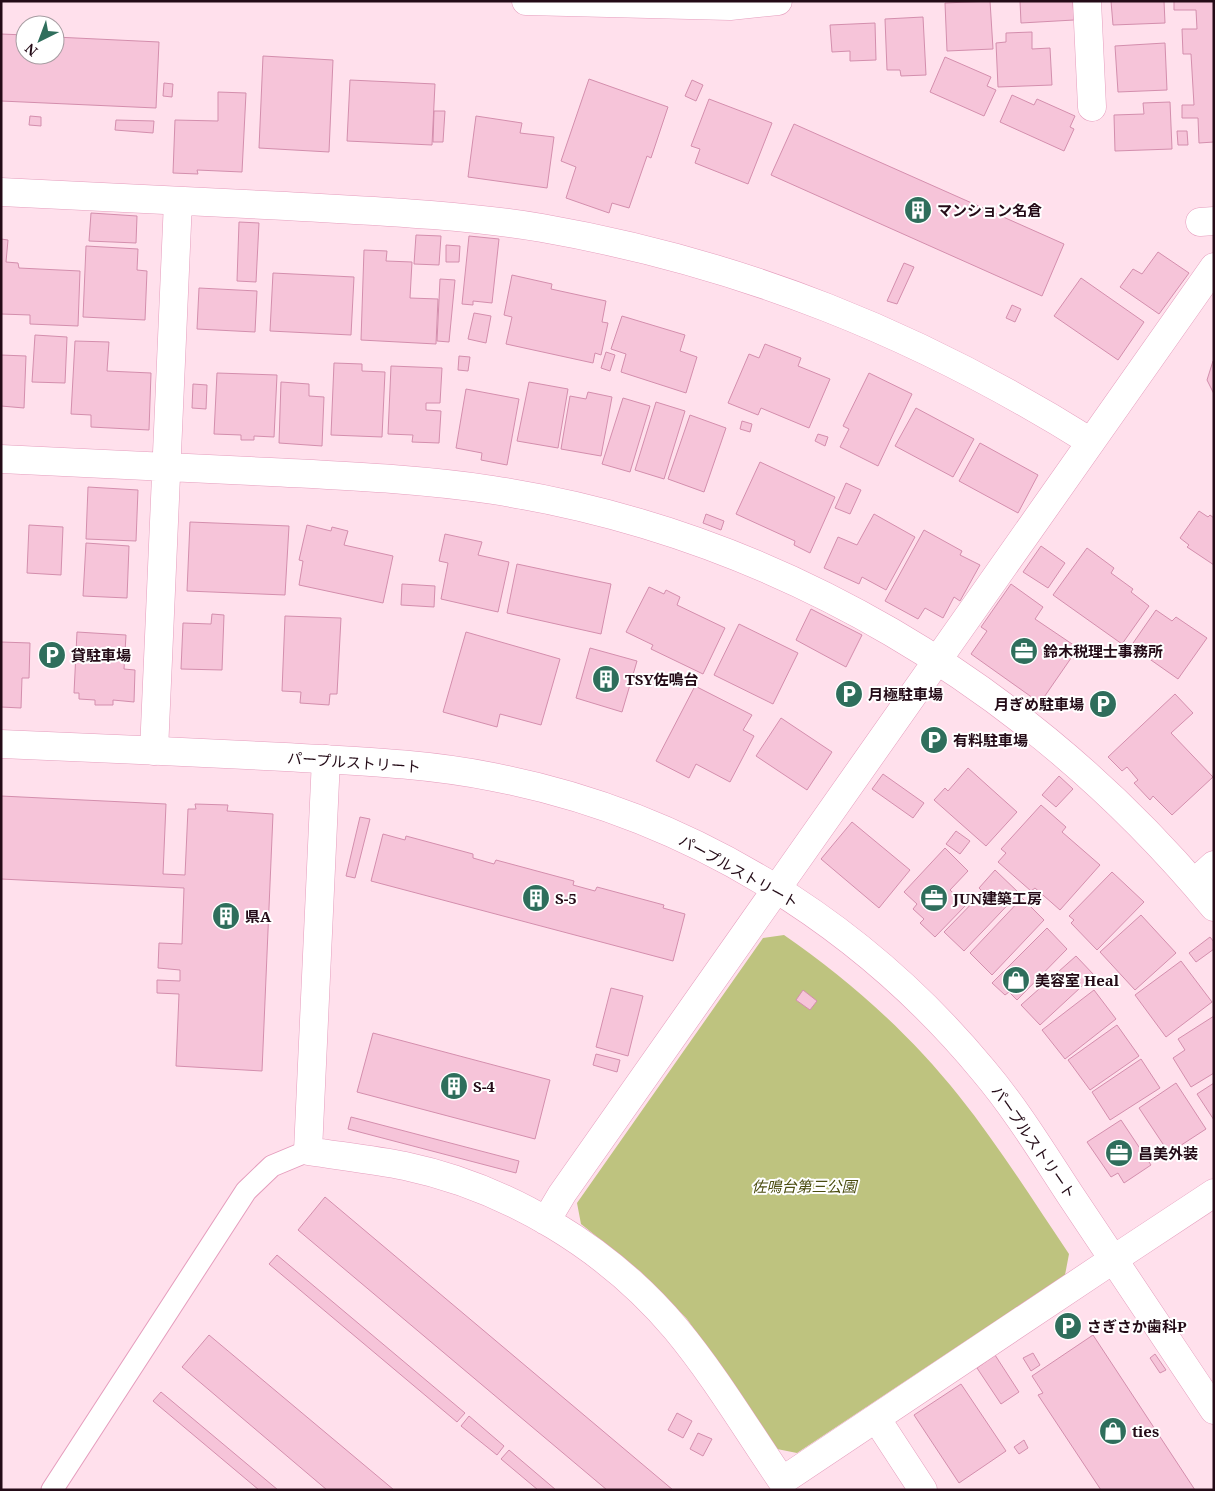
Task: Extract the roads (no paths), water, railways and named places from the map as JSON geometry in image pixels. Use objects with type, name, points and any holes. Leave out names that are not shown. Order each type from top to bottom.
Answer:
[{"type":"street","points":[[526,1],[730,6],[778,1]]},
{"type":"street","points":[[1087,1],[1092,107]]},
{"type":"street","points":[[1,192],[454,216],[540,228],[627,245],[711,267],[795,294],[876,326],[964,368],[1033,406],[1091,442]]},
{"type":"street","points":[[154,751],[178,201]]},
{"type":"street","points":[[546,1221],[562,1194],[1214,267]]},
{"type":"street","points":[[1,459],[424,481],[495,490],[574,506],[635,522],[695,541],[770,570],[844,605],[938,660],[1018,716],[1074,761],[1127,810],[1204,874],[1214,907]]},
{"type":"street","name":"パープルストリート","points":[[1,744],[326,759],[451,770],[533,786],[574,797],[653,825],[691,842],[777,889],[834,928],[867,954],[898,981],[957,1040],[1010,1105],[1214,1410]]},
{"type":"street","points":[[326,759],[308,1152],[406,1166],[468,1184],[526,1210],[581,1243],[631,1283],[675,1329],[782,1481],[1214,1193]]},
{"type":"street","points":[[876,1418],[923,1490]]},
{"type":"lane","points":[[52,1490],[246,1191],[272,1166],[308,1152]]},
{"type":"place","name":"マンション名倉","points":[[918,210]]},
{"type":"place","name":"鈴木税理士事務所","points":[[1024,651]]},
{"type":"place","name":"貸駐車場","points":[[52,655]]},
{"type":"place","name":"TSY佐鳴台","points":[[606,679]]},
{"type":"place","name":"月極駐車場","points":[[849,694]]},
{"type":"place","name":"月ぎめ駐車場","points":[[1103,704]]},
{"type":"place","name":"有料駐車場","points":[[934,740]]},
{"type":"place","name":"S-5","points":[[536,898]]},
{"type":"place","name":"JUN建築工房","points":[[934,898]]},
{"type":"place","name":"県A","points":[[226,916]]},
{"type":"place","name":"美容室 Heal","points":[[1016,980]]},
{"type":"place","name":"S-4","points":[[454,1086]]},
{"type":"place","name":"昌美外装","points":[[1119,1153]]},
{"type":"place","name":"さぎさか歯科P","points":[[1068,1326]]},
{"type":"place","name":"ties","points":[[1113,1431]]},
{"type":"park label","name":"佐鳴台第三公園","points":[[804,1186]]}]
